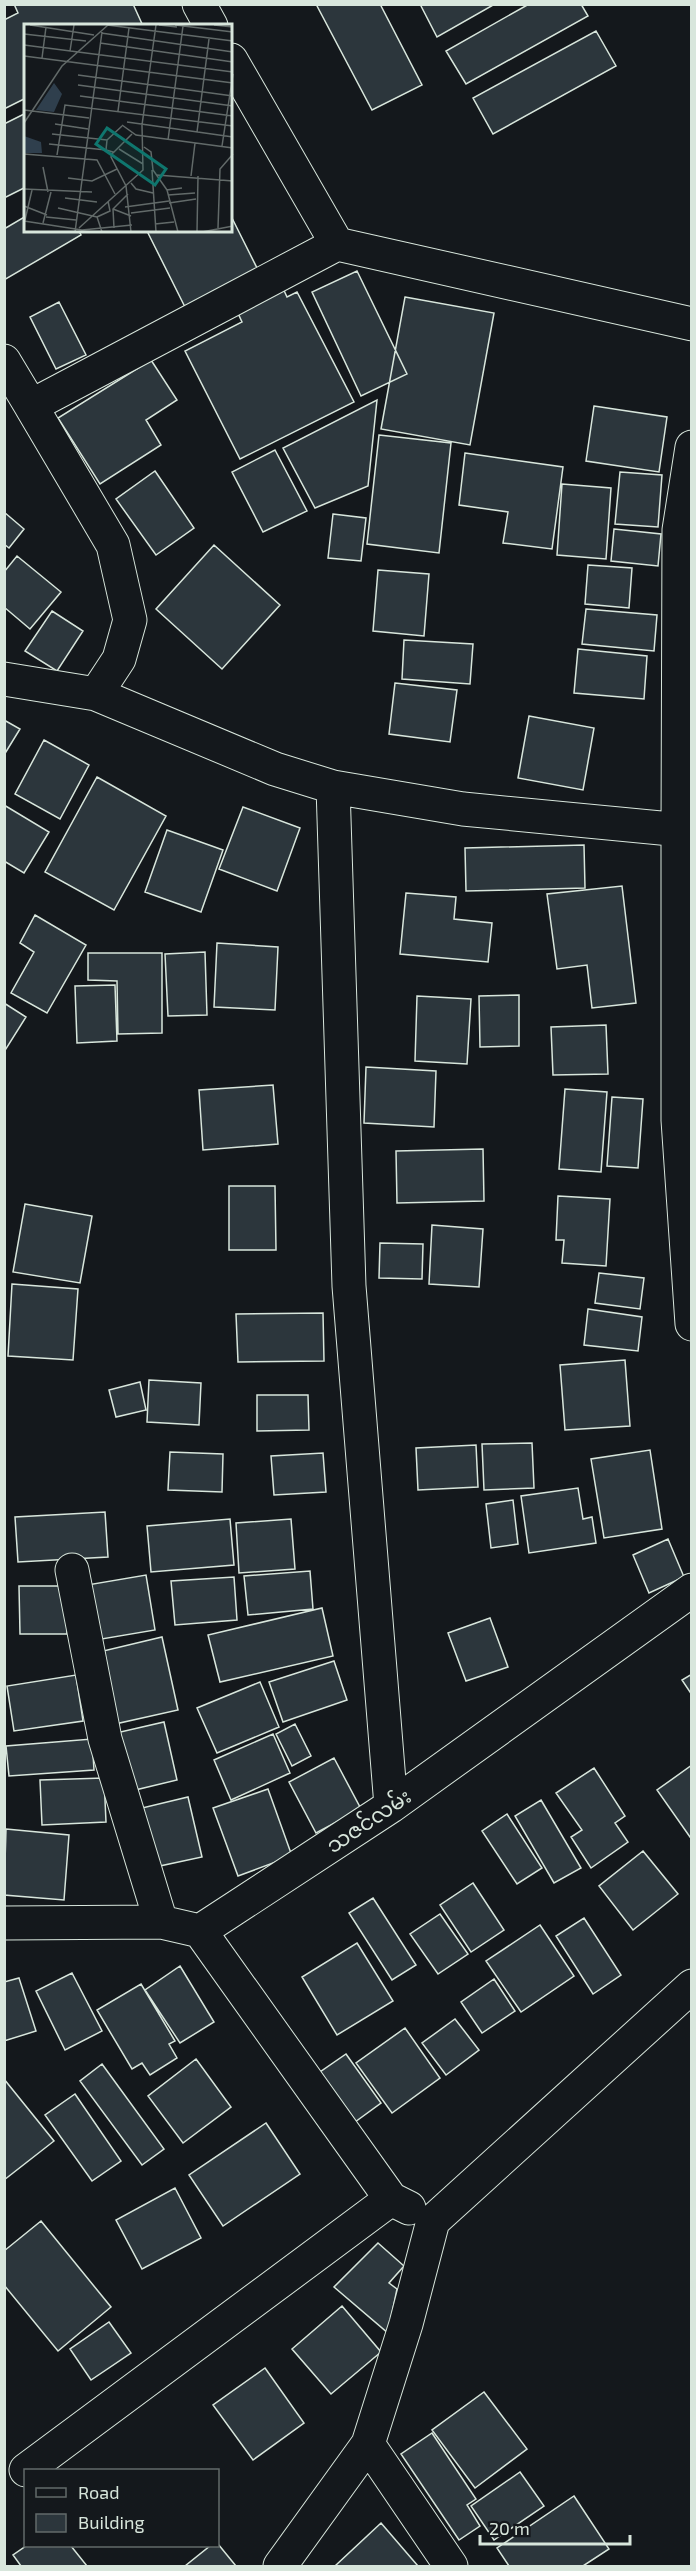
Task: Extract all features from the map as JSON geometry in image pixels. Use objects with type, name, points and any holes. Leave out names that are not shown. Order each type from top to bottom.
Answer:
[{"type":"street","points":[[199,4],[210,24]]},
{"type":"street","points":[[232,62],[337,244]]},
{"type":"street","points":[[31,406],[337,244],[692,324]]},
{"type":"street","points":[[4,361],[113,545],[130,620],[119,659],[96,694]]},
{"type":"street","points":[[692,447],[679,530],[685,831],[678,1120],[692,1324]]},
{"type":"street","points":[[4,679],[96,694],[275,769],[333,787],[463,809],[685,831]]},
{"type":"street","points":[[333,787],[349,1286],[391,1806]]},
{"type":"street","points":[[72,1570],[105,1738],[161,1922]]},
{"type":"street","name":"သဇင်လမ်း","points":[[201,1931],[391,1806],[692,1590]]},
{"type":"street","points":[[4,1923],[161,1922],[201,1931],[391,2199],[433,2221]]},
{"type":"street","points":[[280,2566],[368,2444],[406,2324],[433,2221],[692,1986]]},
{"type":"street","points":[[29,2469],[391,2199]]},
{"type":"street","points":[[368,2444],[451,2566]]},
{"type":"street","points":[[4,2487],[24,2472]]},
{"type":"building","points":[[14,4],[133,4],[142,24],[24,24],[24,99],[4,109],[4,20],[18,13]]},
{"type":"building","points":[[316,4],[380,4],[422,85],[372,110]]},
{"type":"building","points":[[420,4],[495,4],[437,37]]},
{"type":"building","points":[[529,4],[581,4],[588,16],[466,84],[446,51]]},
{"type":"building","points":[[596,31],[616,66],[493,134],[473,98]]},
{"type":"building","points":[[24,114],[24,188],[4,198],[4,124]]},
{"type":"building","points":[[24,217],[24,232],[80,232],[81,235],[4,280],[4,229]]},
{"type":"building","points":[[232,218],[261,276],[188,313],[148,232],[232,232]]},
{"type":"building","points":[[357,271],[407,374],[361,396],[312,292]]},
{"type":"building","points":[[282,286],[287,297],[297,292],[354,402],[240,459],[185,351],[242,322],[236,309]]},
{"type":"building","points":[[405,297],[494,313],[470,445],[381,429]]},
{"type":"building","points":[[59,302],[86,355],[56,369],[30,317]]},
{"type":"building","points":[[151,360],[177,400],[146,420],[161,445],[100,484],[58,418]]},
{"type":"building","points":[[377,400],[368,486],[315,508],[283,448]]},
{"type":"building","points":[[594,406],[667,417],[659,472],[586,461]]},
{"type":"building","points":[[379,435],[451,443],[439,553],[367,544]]},
{"type":"building","points":[[275,450],[307,511],[263,532],[232,472]]},
{"type":"building","points":[[465,453],[563,467],[552,549],[503,543],[508,512],[459,505]]},
{"type":"building","points":[[155,471],[194,528],[156,555],[116,499]]},
{"type":"building","points":[[620,472],[662,475],[658,527],[615,524]]},
{"type":"building","points":[[562,484],[611,488],[606,559],[557,555]]},
{"type":"building","points":[[4,512],[24,529],[9,548],[4,544]]},
{"type":"building","points":[[333,514],[366,518],[361,561],[328,558]]},
{"type":"building","points":[[614,529],[661,534],[658,566],[611,561]]},
{"type":"building","points":[[214,545],[280,605],[222,669],[156,609]]},
{"type":"building","points":[[17,556],[61,592],[30,629],[4,607],[4,572]]},
{"type":"building","points":[[588,565],[632,568],[629,608],[585,604]]},
{"type":"building","points":[[378,570],[429,574],[424,636],[373,631]]},
{"type":"building","points":[[586,609],[657,615],[654,651],[582,644]]},
{"type":"building","points":[[52,611],[83,631],[57,671],[25,651]]},
{"type":"building","points":[[404,640],[473,644],[470,684],[402,679]]},
{"type":"building","points":[[578,649],[647,656],[644,699],[574,693]]},
{"type":"building","points":[[395,683],[457,690],[450,742],[389,734]]},
{"type":"building","points":[[529,716],[594,728],[583,790],[518,778]]},
{"type":"building","points":[[4,720],[20,729],[4,755]]},
{"type":"building","points":[[44,740],[89,765],[60,819],[15,794]]},
{"type":"building","points":[[97,777],[166,816],[114,910],[45,872]]},
{"type":"building","points":[[4,805],[49,832],[24,873],[4,861]]},
{"type":"building","points":[[243,807],[300,828],[277,891],[219,869]]},
{"type":"building","points":[[167,830],[223,850],[201,912],[145,892]]},
{"type":"building","points":[[584,845],[585,888],[466,891],[465,848]]},
{"type":"building","points":[[622,886],[636,1003],[592,1008],[587,965],[557,969],[547,894]]},
{"type":"building","points":[[406,893],[456,897],[454,919],[492,923],[488,962],[400,954]]},
{"type":"building","points":[[35,915],[86,945],[47,1013],[11,993],[34,952],[20,943]]},
{"type":"building","points":[[217,943],[278,947],[275,1010],[214,1007]]},
{"type":"building","points":[[205,952],[207,1015],[168,1016],[165,954]]},
{"type":"building","points":[[88,953],[162,953],[162,1033],[118,1034],[117,981],[88,980]]},
{"type":"building","points":[[115,985],[117,1041],[77,1043],[75,986]]},
{"type":"building","points":[[519,995],[519,1046],[480,1047],[479,996]]},
{"type":"building","points":[[417,996],[471,999],[467,1064],[415,1061]]},
{"type":"building","points":[[4,1003],[26,1017],[4,1052]]},
{"type":"building","points":[[606,1025],[608,1074],[553,1075],[551,1027]]},
{"type":"building","points":[[366,1067],[436,1071],[434,1127],[364,1123]]},
{"type":"building","points":[[273,1085],[278,1144],[203,1150],[199,1090]]},
{"type":"building","points":[[565,1089],[607,1092],[601,1172],[559,1169]]},
{"type":"building","points":[[612,1097],[643,1099],[638,1168],[607,1166]]},
{"type":"building","points":[[483,1149],[484,1201],[397,1203],[396,1151]]},
{"type":"building","points":[[229,1186],[275,1186],[276,1250],[229,1250]]},
{"type":"building","points":[[558,1196],[610,1199],[606,1266],[562,1263],[564,1240],[556,1240]]},
{"type":"building","points":[[25,1204],[92,1216],[80,1283],[13,1272]]},
{"type":"building","points":[[432,1225],[483,1229],[479,1287],[429,1284]]},
{"type":"building","points":[[380,1243],[423,1244],[422,1279],[379,1278]]},
{"type":"building","points":[[599,1273],[644,1278],[640,1309],[595,1303]]},
{"type":"building","points":[[12,1284],[78,1289],[73,1360],[8,1356]]},
{"type":"building","points":[[588,1309],[642,1317],[638,1351],[584,1345]]},
{"type":"building","points":[[323,1313],[324,1361],[238,1362],[236,1314]]},
{"type":"building","points":[[625,1360],[630,1426],[565,1430],[560,1365]]},
{"type":"building","points":[[149,1380],[201,1383],[199,1425],[147,1422]]},
{"type":"building","points":[[140,1382],[146,1410],[116,1417],[109,1390]]},
{"type":"building","points":[[257,1395],[308,1395],[309,1430],[257,1431]]},
{"type":"building","points":[[532,1443],[534,1488],[484,1490],[482,1444]]},
{"type":"building","points":[[476,1445],[478,1487],[418,1490],[416,1448]]},
{"type":"building","points":[[650,1450],[662,1529],[604,1538],[591,1459]]},
{"type":"building","points":[[170,1452],[223,1454],[222,1492],[168,1490]]},
{"type":"building","points":[[323,1453],[326,1492],[274,1495],[271,1456]]},
{"type":"building","points":[[578,1488],[583,1519],[592,1517],[596,1543],[529,1553],[521,1496]]},
{"type":"building","points":[[513,1500],[518,1544],[491,1548],[486,1504]]},
{"type":"building","points":[[105,1512],[108,1557],[18,1562],[15,1517]]},
{"type":"building","points":[[230,1519],[234,1565],[151,1572],[147,1526]]},
{"type":"building","points":[[291,1519],[295,1569],[239,1573],[236,1523]]},
{"type":"building","points":[[668,1539],[684,1577],[649,1593],[633,1555]]},
{"type":"building","points":[[310,1571],[313,1609],[248,1615],[244,1576]]},
{"type":"building","points":[[146,1575],[155,1630],[96,1640],[87,1585]]},
{"type":"building","points":[[234,1577],[237,1620],[175,1625],[171,1581]]},
{"type":"building","points":[[19,1586],[66,1586],[67,1634],[20,1634]]},
{"type":"building","points":[[322,1608],[333,1656],[220,1682],[208,1635]]},
{"type":"building","points":[[490,1618],[508,1667],[466,1681],[448,1633]]},
{"type":"building","points":[[162,1637],[178,1710],[115,1724],[99,1652]]},
{"type":"building","points":[[334,1661],[347,1700],[283,1722],[269,1682]]},
{"type":"building","points":[[692,1674],[692,1695],[682,1680]]},
{"type":"building","points":[[76,1675],[83,1721],[14,1731],[7,1686]]},
{"type":"building","points":[[260,1682],[279,1727],[217,1753],[197,1708]]},
{"type":"building","points":[[164,1722],[177,1780],[131,1791],[116,1733]]},
{"type":"building","points":[[295,1724],[311,1756],[292,1766],[276,1734]]},
{"type":"building","points":[[273,1734],[290,1773],[231,1800],[214,1760]]},
{"type":"building","points":[[92,1739],[94,1770],[9,1776],[6,1746]]},
{"type":"building","points":[[334,1758],[361,1809],[316,1833],[289,1782]]},
{"type":"building","points":[[692,1765],[692,1836],[690,1837],[657,1790]]},
{"type":"building","points":[[594,1768],[625,1816],[615,1823],[628,1842],[591,1868],[571,1837],[582,1830],[556,1793]]},
{"type":"building","points":[[104,1778],[106,1822],[42,1825],[40,1780]]},
{"type":"building","points":[[268,1789],[292,1856],[238,1876],[213,1808]]},
{"type":"building","points":[[188,1797],[202,1857],[155,1867],[142,1808]]},
{"type":"building","points":[[541,1800],[581,1868],[554,1883],[515,1816]]},
{"type":"building","points":[[507,1814],[542,1868],[517,1884],[482,1831]]},
{"type":"building","points":[[6,1829],[69,1835],[64,1900],[4,1895]]},
{"type":"building","points":[[643,1851],[678,1894],[633,1930],[599,1886]]},
{"type":"building","points":[[473,1883],[504,1930],[471,1952],[440,1905]]},
{"type":"building","points":[[373,1898],[416,1965],[392,1980],[349,1913]]},
{"type":"building","points":[[440,1914],[468,1954],[438,1974],[410,1934]]},
{"type":"building","points":[[584,1918],[621,1975],[593,1994],[556,1936]]},
{"type":"building","points":[[540,1925],[574,1976],[521,2012],[486,1961]]},
{"type":"building","points":[[357,1943],[393,2001],[337,2035],[302,1977]]},
{"type":"building","points":[[180,1966],[214,2022],[180,2043],[145,1990]]},
{"type":"building","points":[[72,1973],[102,2031],[65,2050],[36,1991]]},
{"type":"building","points":[[19,1978],[36,2031],[4,2041],[4,1982]]},
{"type":"building","points":[[494,1979],[515,2011],[482,2033],[461,2002]]},
{"type":"building","points":[[141,1984],[175,2041],[169,2044],[177,2058],[150,2075],[142,2063],[132,2069],[97,2010]]},
{"type":"building","points":[[455,2019],[479,2050],[446,2075],[422,2043]]},
{"type":"building","points":[[405,2028],[440,2078],[392,2113],[356,2063]]},
{"type":"building","points":[[346,2054],[381,2103],[355,2122],[320,2072]]},
{"type":"building","points":[[196,2059],[231,2107],[183,2143],[148,2096]]},
{"type":"building","points":[[102,2064],[164,2149],[142,2165],[80,2081]]},
{"type":"building","points":[[4,2079],[54,2141],[4,2180]]},
{"type":"building","points":[[75,2094],[121,2161],[92,2181],[45,2115]]},
{"type":"building","points":[[266,2123],[300,2174],[223,2226],[189,2175]]},
{"type":"building","points":[[175,2188],[201,2238],[142,2269],[116,2220]]},
{"type":"building","points":[[41,2221],[111,2307],[58,2351],[4,2285],[4,2251]]},
{"type":"building","points":[[378,2243],[404,2266],[389,2283],[397,2289],[388,2333],[334,2287]]},
{"type":"building","points":[[342,2306],[381,2352],[331,2394],[292,2349]]},
{"type":"building","points":[[109,2322],[131,2353],[91,2380],[70,2349]]},
{"type":"building","points":[[265,2368],[304,2423],[253,2460],[213,2405]]},
{"type":"building","points":[[484,2392],[527,2449],[475,2488],[432,2430]]},
{"type":"building","points":[[432,2433],[476,2499],[467,2505],[480,2526],[459,2540],[401,2454]]},
{"type":"building","points":[[520,2472],[544,2506],[494,2540],[471,2506]]},
{"type":"building","points":[[574,2496],[609,2549],[583,2566],[509,2566],[497,2548]]},
{"type":"building","points":[[381,2523],[418,2566],[335,2566]]},
{"type":"building","points":[[219,2545],[236,2566],[185,2566],[209,2547]]},
{"type":"building","points":[[25,2547],[72,2547],[87,2566],[21,2566],[13,2555]]}]
